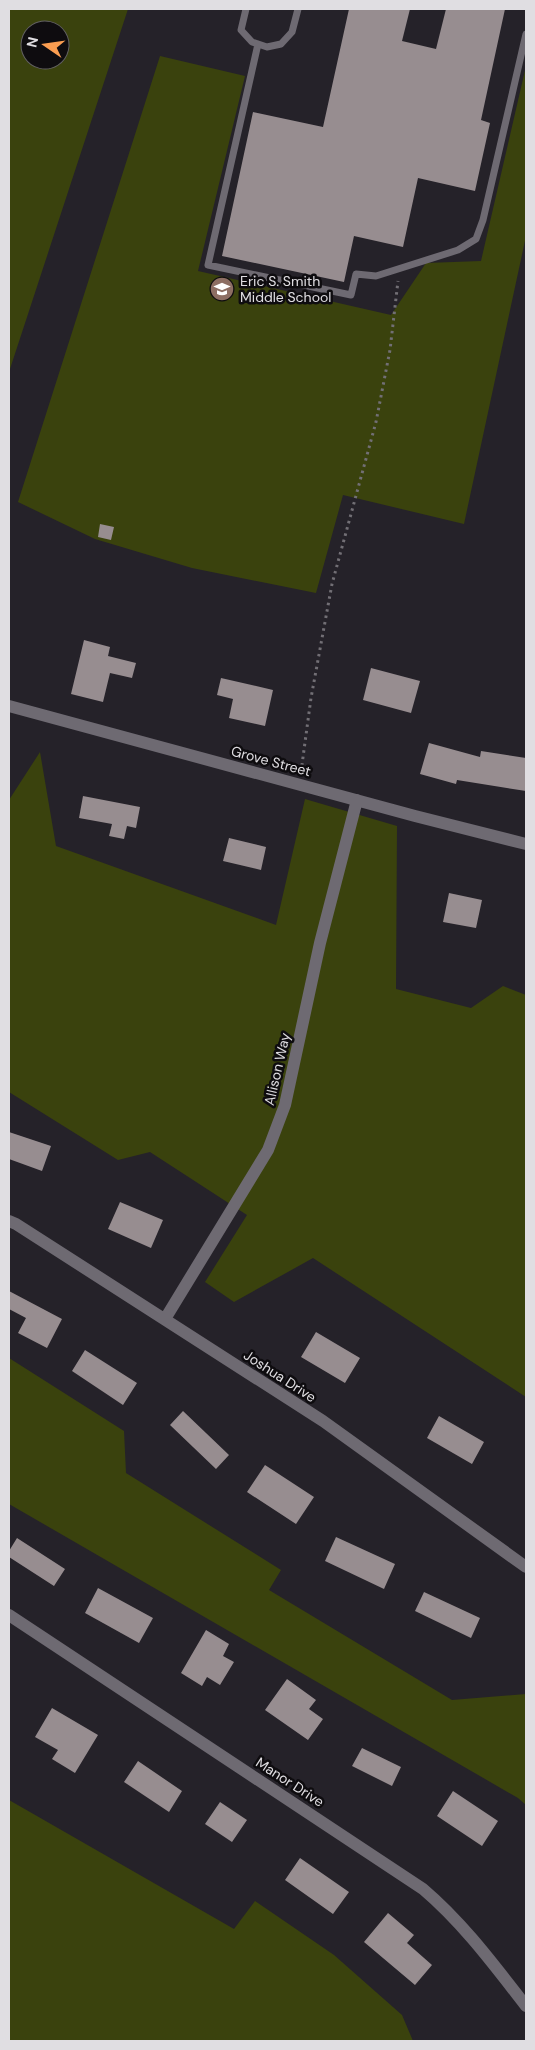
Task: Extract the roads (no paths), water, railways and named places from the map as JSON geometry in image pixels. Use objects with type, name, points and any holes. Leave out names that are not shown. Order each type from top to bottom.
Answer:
[{"type":"street","name":"Grove Street","points":[[9,706],[526,844]]},
{"type":"street","name":"Allison Way","points":[[165,1319],[268,1150],[285,1105],[320,943],[357,800]]},
{"type":"street","name":"Joshua Drive","points":[[9,1221],[323,1421],[526,1567]]},
{"type":"street","name":"Manor Drive","points":[[9,1615],[423,1889],[449,1911],[468,1932],[526,2006]]},
{"type":"lane","points":[[246,9],[241,30],[252,42],[267,47],[281,44],[292,32],[298,9]]},
{"type":"lane","points":[[258,44],[208,265],[350,295],[356,274],[376,276],[458,250],[476,239],[483,220],[526,34]]},
{"type":"place","name":"Eric S. Smith Middle School","points":[[222,289]]}]
